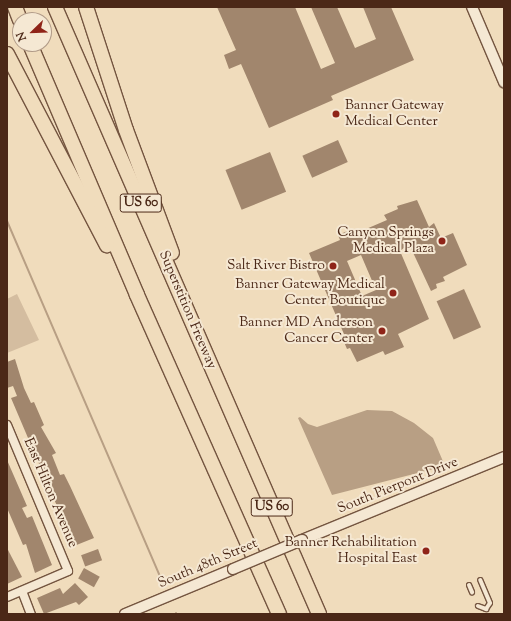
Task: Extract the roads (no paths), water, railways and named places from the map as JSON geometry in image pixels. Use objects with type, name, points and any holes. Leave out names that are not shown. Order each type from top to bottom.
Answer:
[{"type":"highway","name":"Superstition Freeway","points":[[55,7],[319,614]]},
{"type":"highway","points":[[86,7],[126,130],[226,400]]},
{"type":"highway","name":"US 60","points":[[33,52],[137,295],[279,614]]},
{"type":"highway","points":[[7,54],[127,284],[137,295]]},
{"type":"street","points":[[472,7],[504,82]]},
{"type":"street","name":"East Hilton Avenue","points":[[7,425],[68,571],[22,591]]},
{"type":"street","name":"South Pierpont Drive","points":[[302,540],[504,457]]},
{"type":"street","name":"South 48th Street","points":[[125,614],[302,540]]},
{"type":"street","points":[[7,597],[22,591],[31,614]]},
{"type":"lane","points":[[478,606],[486,609],[490,603],[480,580]]},
{"type":"lane","points":[[469,585],[472,592]]},
{"type":"waterway","points":[[7,221],[161,578]]},
{"type":"place","name":"Banner Gateway Medical Center","points":[[336,114]]},
{"type":"place","name":"Canyon Springs Medical Plaza","points":[[442,241]]},
{"type":"place","name":"Salt River Bistro","points":[[333,266]]},
{"type":"place","name":"Banner Gateway Medical Center Boutique","points":[[393,293]]},
{"type":"place","name":"Banner MD Anderson Cancer Center","points":[[382,331]]},
{"type":"place","name":"Banner Rehabilitation Hospital East","points":[[426,551]]}]
